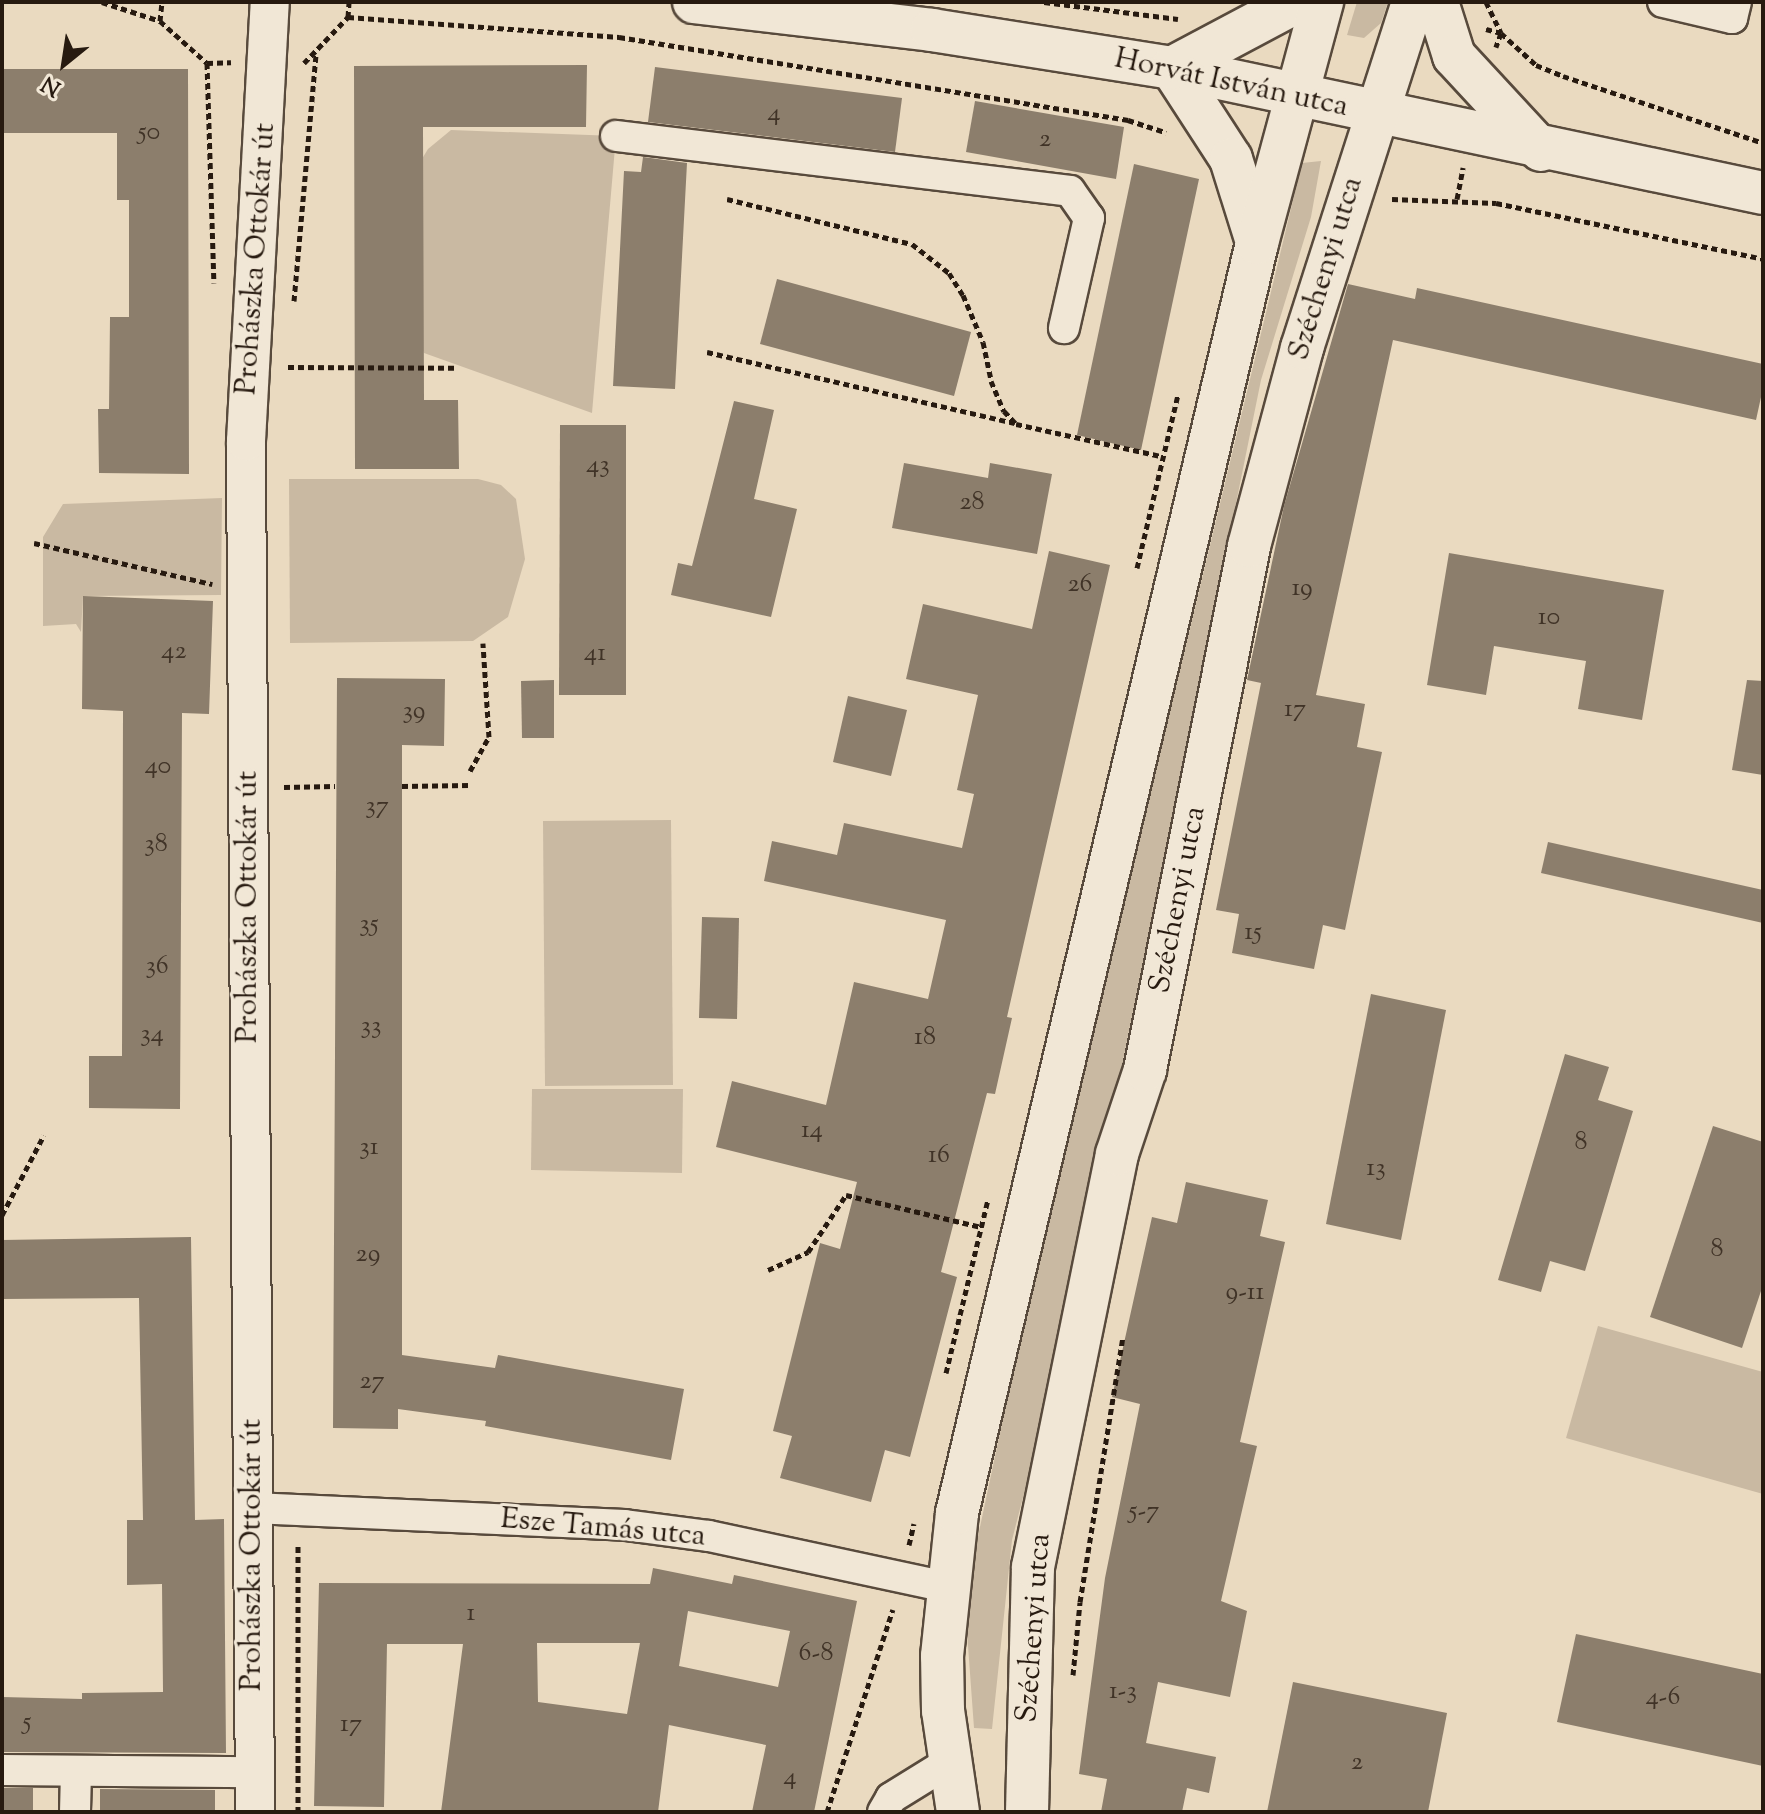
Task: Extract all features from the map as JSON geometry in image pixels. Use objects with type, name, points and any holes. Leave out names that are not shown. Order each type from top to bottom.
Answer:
[{"type":"main road","name":"Horvát István utca","points":[[694,2],[932,30],[1172,68],[1541,150],[1763,193]]},
{"type":"main road","points":[[1257,243],[1231,159],[1172,68],[1296,2]]},
{"type":"main road","points":[[958,1812],[949,1762],[942,1656],[957,1513],[1257,243],[1322,2]]},
{"type":"main road","points":[[1430,7],[1454,56],[1541,150]]},
{"type":"main road","name":"Széchenyi utca","points":[[1027,1812],[1033,1567],[1117,1154],[1145,1070],[1249,546],[1302,348],[1374,113],[1430,7]]},
{"type":"street","name":"Prohászka Ottokár út","points":[[255,1812],[246,441],[270,2]]},
{"type":"street","points":[[1663,2],[1732,18],[1736,2]]},
{"type":"street","points":[[616,136],[1070,191],[1089,218],[1064,328]]},
{"type":"street","name":"Esze Tamás utca","points":[[253,1508],[625,1525],[709,1536],[947,1587]]},
{"type":"street","points":[[883,1812],[891,1798],[949,1762]]},
{"type":"street","points":[[2,1770],[255,1772]]},
{"type":"street","points":[[75,1812],[76,1771]]},
{"type":"path","points":[[102,2],[160,21],[207,63],[268,61],[316,55],[348,17],[349,2]]},
{"type":"path","points":[[160,21],[162,2]]},
{"type":"path","points":[[1044,2],[1182,20]]},
{"type":"path","points":[[1486,2],[1501,33],[1536,65],[1763,143]]},
{"type":"path","points":[[1430,7],[1501,33]]},
{"type":"path","points":[[348,17],[619,37],[1128,120],[1178,139]]},
{"type":"path","points":[[207,63],[215,294]]},
{"type":"path","points":[[1386,204],[1418,197],[1496,203],[1763,259]]},
{"type":"path","points":[[727,199],[912,244],[925,253],[949,273],[963,295],[983,342],[991,381],[1016,424]]},
{"type":"path","points":[[707,352],[1160,456]]},
{"type":"path","points":[[288,367],[454,368]]},
{"type":"path","points":[[34,543],[221,586]]},
{"type":"path","points":[[470,771],[489,737],[483,643]]},
{"type":"path","points":[[402,786],[470,785]]},
{"type":"path","points":[[279,787],[335,786]]},
{"type":"path","points":[[2,1215],[44,1135]]},
{"type":"path","points":[[768,1270],[808,1252],[846,1195],[1022,1242]]},
{"type":"path","points":[[1071,1690],[1080,1602],[1126,1320]]},
{"type":"path","points":[[298,1511],[298,1812]]},
{"type":"path","points":[[827,1812],[903,1578]]},
{"type":"shaded area","points":[[1357,2],[1388,2],[1381,23],[1364,38],[1347,35]]},
{"type":"shaded area","points":[[451,130],[616,136],[592,413],[424,353],[417,334],[417,167],[428,149]]},
{"type":"shaded area","points":[[1321,161],[1311,217],[1261,380],[1077,1287],[1012,1540],[992,1729],[974,1728],[967,1632],[977,1541],[1027,1306],[1302,163]]},
{"type":"shaded area","points":[[289,479],[478,479],[501,485],[516,499],[525,559],[508,617],[473,641],[290,643]]},
{"type":"shaded area","points":[[222,498],[221,595],[83,596],[81,632],[76,624],[43,626],[43,537],[63,504]]},
{"type":"shaded area","points":[[671,820],[673,1085],[545,1086],[543,821]]},
{"type":"shaded area","points":[[532,1089],[683,1089],[682,1173],[531,1170]]},
{"type":"shaded area","points":[[1598,1326],[1763,1372],[1763,1494],[1566,1438]]},
{"type":"building","points":[[587,65],[586,127],[423,127],[424,400],[458,400],[459,469],[355,469],[354,66]]},
{"type":"building","points":[[655,67],[902,98],[895,152],[648,122]]},
{"type":"building","points":[[2,69],[188,69],[189,474],[99,473],[98,409],[109,409],[110,317],[129,317],[129,200],[117,200],[117,133],[2,133]]},
{"type":"building","points":[[975,101],[1124,127],[1116,179],[966,152]]},
{"type":"building","points":[[643,157],[687,163],[675,389],[613,386],[624,171],[641,172]]},
{"type":"building","points":[[1134,164],[1199,179],[1141,450],[1077,435]]},
{"type":"building","points":[[777,279],[971,332],[954,396],[760,344]]},
{"type":"building","points":[[1348,284],[1415,299],[1417,288],[1763,364],[1763,388],[1756,420],[1393,340],[1316,695],[1365,704],[1357,747],[1382,752],[1345,930],[1323,925],[1314,969],[1232,953],[1239,914],[1216,910],[1261,683],[1247,680],[1284,506]]},
{"type":"building","points":[[734,401],[774,410],[754,499],[797,509],[771,617],[671,595],[678,563],[692,566]]},
{"type":"building","points":[[560,425],[626,425],[626,695],[559,695]]},
{"type":"building","points":[[904,463],[988,478],[990,463],[1052,474],[1037,554],[892,528]]},
{"type":"building","points":[[1049,551],[1110,565],[1007,1017],[1012,1018],[995,1094],[987,1093],[941,1272],[957,1277],[910,1457],[885,1450],[871,1502],[780,1478],[792,1436],[773,1431],[820,1243],[840,1249],[857,1182],[716,1147],[732,1081],[826,1105],[854,982],[928,999],[946,920],[764,881],[772,841],[837,855],[844,823],[962,848],[974,794],[957,790],[978,695],[906,679],[923,604],[1032,629]]},
{"type":"building","points":[[1449,553],[1664,590],[1642,720],[1578,709],[1586,661],[1494,646],[1486,695],[1427,685]]},
{"type":"building","points":[[83,596],[213,601],[209,714],[182,713],[180,1109],[89,1108],[89,1056],[122,1056],[123,711],[82,709]]},
{"type":"building","points":[[337,678],[445,679],[444,746],[402,745],[402,1355],[495,1368],[498,1355],[684,1389],[671,1460],[485,1426],[486,1421],[398,1409],[398,1429],[333,1428]]},
{"type":"building","points":[[554,680],[554,738],[522,738],[521,681]]},
{"type":"building","points":[[1747,680],[1763,681],[1763,775],[1732,770]]},
{"type":"building","points":[[848,696],[907,710],[891,776],[833,762]]},
{"type":"building","points":[[1548,842],[1763,890],[1763,923],[1541,873]]},
{"type":"building","points":[[702,917],[739,918],[737,1019],[699,1018]]},
{"type":"building","points":[[1371,994],[1446,1010],[1401,1240],[1326,1224]]},
{"type":"building","points":[[1565,1054],[1609,1067],[1598,1100],[1633,1111],[1585,1271],[1550,1261],[1541,1292],[1498,1280]]},
{"type":"building","points":[[1713,1126],[1763,1142],[1763,1285],[1742,1348],[1650,1317]]},
{"type":"building","points":[[1186,1182],[1268,1200],[1260,1236],[1285,1242],[1240,1442],[1257,1446],[1221,1601],[1247,1611],[1230,1697],[1158,1682],[1146,1743],[1216,1757],[1209,1793],[1187,1788],[1182,1812],[1101,1812],[1107,1779],[1079,1774],[1105,1578],[1140,1404],[1112,1397],[1152,1217],[1177,1223]]},
{"type":"building","points":[[191,1237],[195,1520],[224,1519],[226,1753],[2,1752],[2,1697],[82,1699],[82,1693],[163,1692],[162,1584],[127,1585],[127,1520],[143,1520],[139,1298],[2,1299],[2,1240]]},
{"type":"building","points":[[653,1568],[732,1584],[734,1575],[857,1601],[814,1812],[752,1812],[766,1745],[669,1725],[658,1812],[441,1812],[463,1644],[387,1644],[384,1807],[314,1806],[319,1583],[650,1584]],"holes":[[[688,1611],[790,1631],[778,1687],[679,1666]],[[537,1643],[640,1643],[627,1714],[538,1702]]]},
{"type":"building","points":[[1576,1634],[1763,1674],[1763,1766],[1557,1722]]},
{"type":"building","points":[[1293,1682],[1447,1713],[1428,1812],[1267,1812]]},
{"type":"building","points":[[2,1788],[33,1788],[33,1812],[2,1812]]},
{"type":"building","points":[[100,1789],[215,1790],[215,1812],[100,1812]]}]
